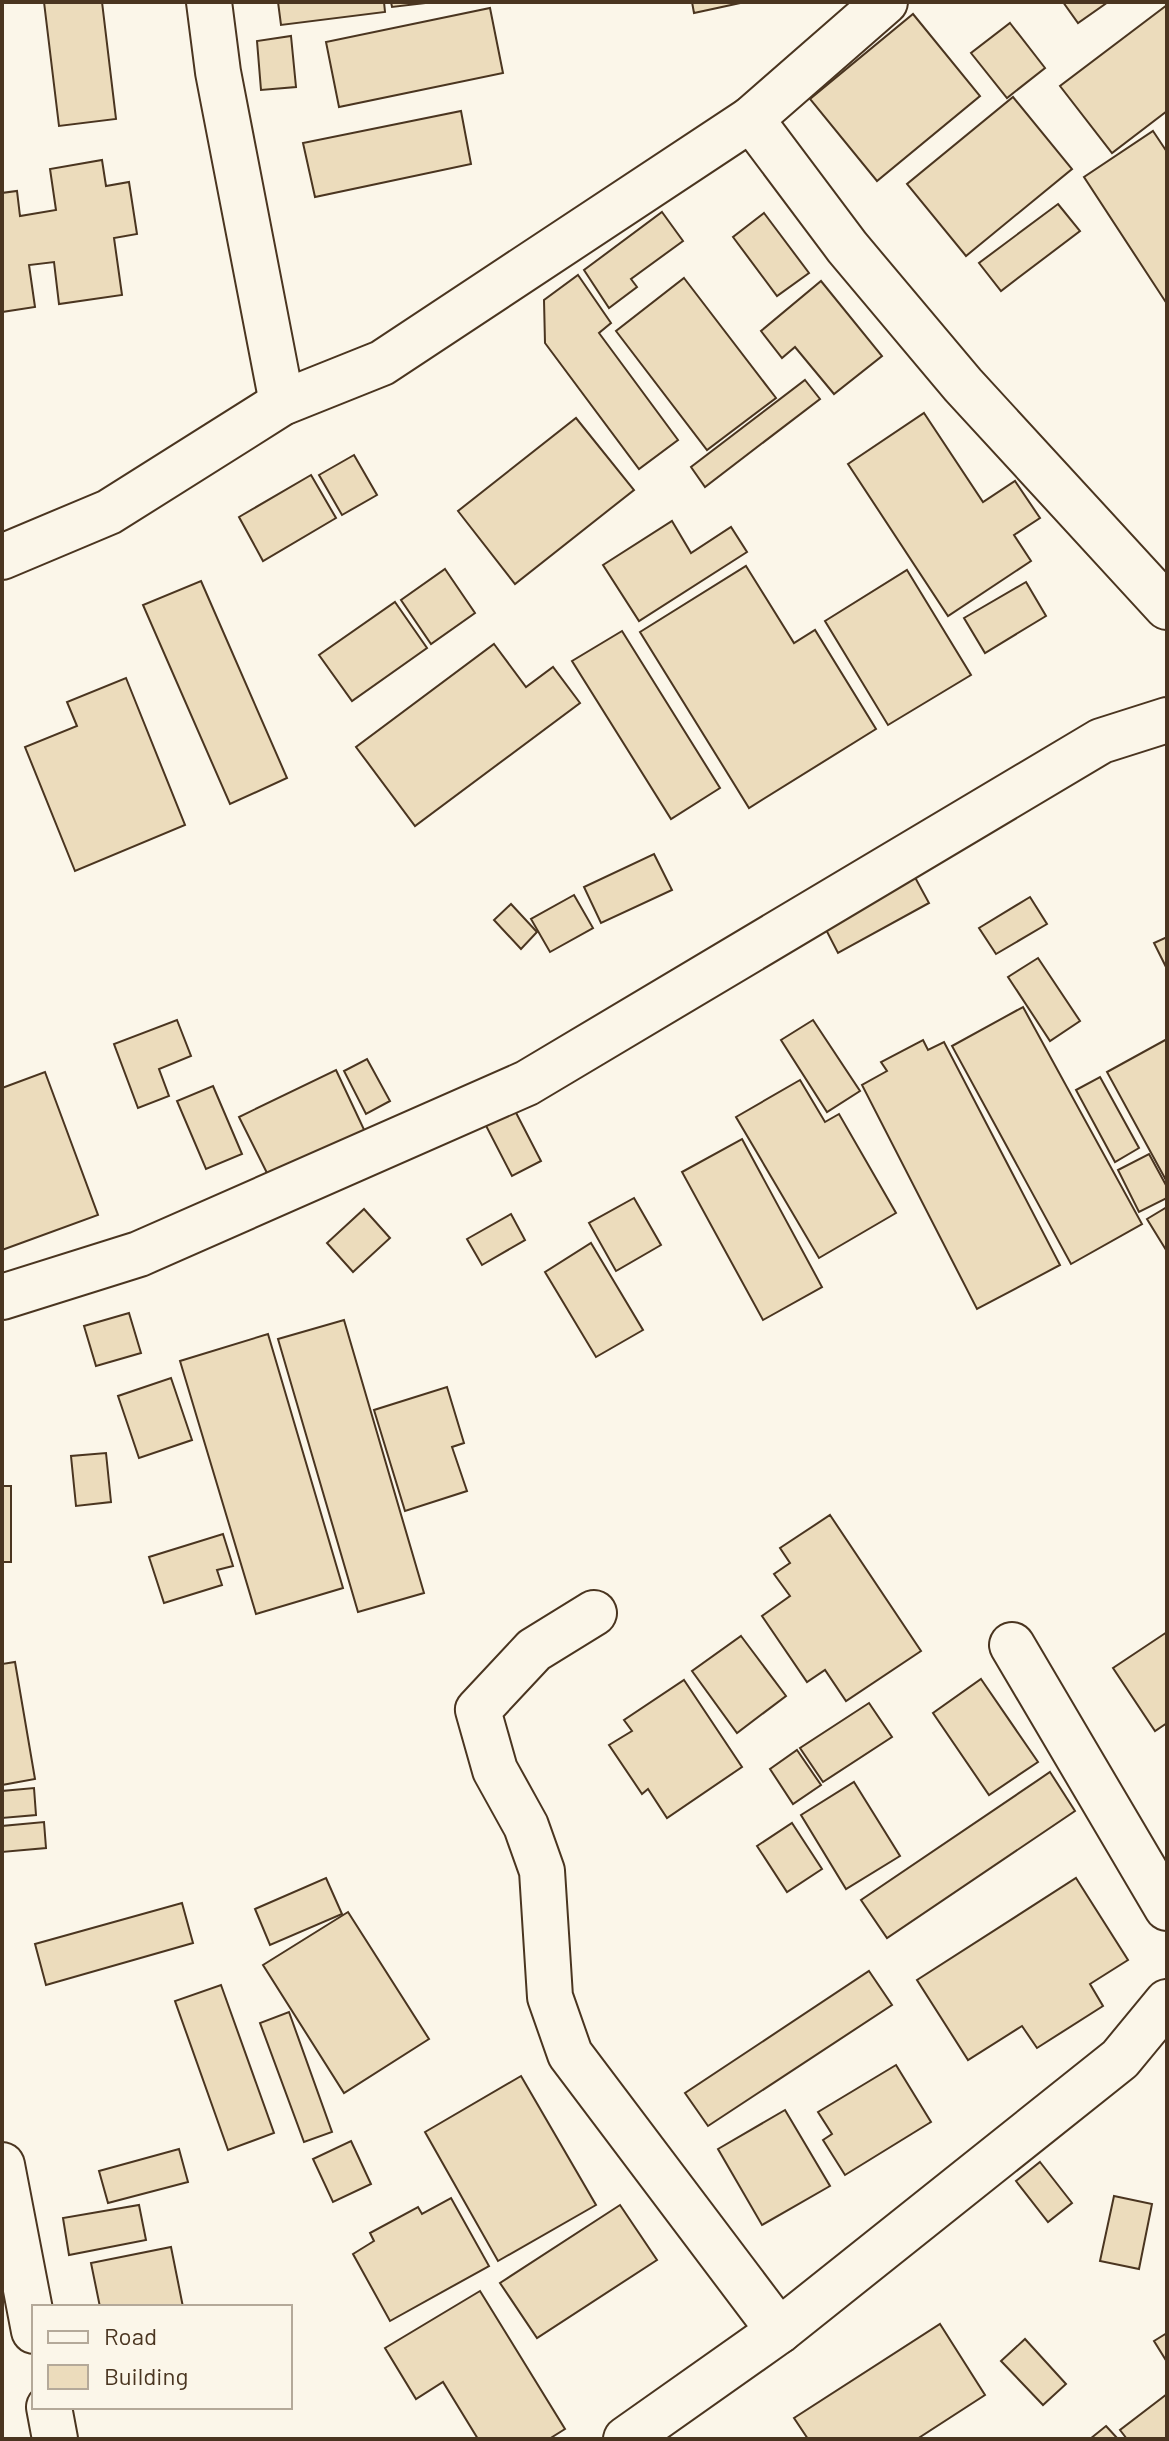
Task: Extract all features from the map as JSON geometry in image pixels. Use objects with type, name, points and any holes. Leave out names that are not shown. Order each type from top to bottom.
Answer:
[{"type":"street","points":[[209,2],[218,72],[282,403]]},
{"type":"street","points":[[2,557],[109,512],[282,403],[382,363],[751,119],[885,2]]},
{"type":"street","points":[[751,119],[847,247],[963,385],[1167,607]]},
{"type":"street","points":[[2,1297],[139,1254],[527,1083],[1101,741],[1167,720]]},
{"type":"street","points":[[594,1613],[534,1650],[478,1710],[495,1770],[526,1826],[542,1871],[550,1997],[570,2054],[779,2331]]},
{"type":"street","points":[[1012,1645],[1167,1908]]},
{"type":"street","points":[[626,2439],[779,2331],[1120,2059],[1167,2002]]},
{"type":"street","points":[[2,2165],[22,2318]]},
{"type":"street","points":[[49,2409],[55,2439]]},
{"type":"building","points":[[44,2],[102,2],[116,119],[59,126]]},
{"type":"building","points":[[278,2],[384,2],[385,12],[281,25]]},
{"type":"building","points":[[391,2],[434,2],[392,7]]},
{"type":"building","points":[[692,2],[745,2],[694,13]]},
{"type":"building","points":[[1063,2],[1108,2],[1078,23]]},
{"type":"building","points":[[1167,5],[1167,111],[1112,153],[1060,86]]},
{"type":"building","points":[[490,8],[503,73],[339,107],[326,42]]},
{"type":"building","points":[[913,14],[980,96],[877,181],[810,99]]},
{"type":"building","points":[[1010,23],[1045,68],[1007,98],[971,53]]},
{"type":"building","points":[[291,36],[296,87],[261,90],[257,41]]},
{"type":"building","points":[[1013,97],[1072,169],[966,256],[907,184]]},
{"type":"building","points":[[461,111],[471,164],[315,197],[303,143]]},
{"type":"building","points":[[1153,131],[1167,152],[1167,304],[1084,177]]},
{"type":"building","points":[[102,160],[106,186],[129,182],[137,234],[114,238],[122,295],[59,304],[54,262],[29,265],[35,307],[2,312],[2,193],[17,191],[20,216],[56,210],[50,169]]},
{"type":"building","points":[[1058,204],[1080,231],[1001,291],[979,263]]},
{"type":"building","points":[[662,212],[683,241],[631,279],[637,287],[609,308],[584,270]]},
{"type":"building","points":[[764,213],[809,273],[777,296],[733,237]]},
{"type":"building","points":[[578,275],[611,323],[599,333],[678,440],[639,469],[545,343],[544,300]]},
{"type":"building","points":[[684,278],[776,398],[707,450],[616,331]]},
{"type":"building","points":[[821,281],[882,356],[834,394],[795,347],[782,358],[761,331]]},
{"type":"building","points":[[805,380],[820,399],[705,487],[691,467]]},
{"type":"building","points":[[924,413],[983,502],[1015,481],[1040,518],[1014,535],[1031,561],[948,616],[848,464]]},
{"type":"building","points":[[576,418],[634,490],[515,584],[458,511]]},
{"type":"building","points":[[354,455],[377,495],[342,515],[319,475]]},
{"type":"building","points":[[311,475],[336,518],[263,561],[239,517]]},
{"type":"building","points":[[672,521],[691,553],[731,527],[747,552],[639,621],[603,565]]},
{"type":"building","points":[[746,566],[794,643],[815,630],[876,729],[749,808],[640,632]]},
{"type":"building","points":[[445,569],[475,613],[431,644],[401,600]]},
{"type":"building","points":[[907,570],[971,675],[888,725],[825,621]]},
{"type":"building","points":[[201,581],[287,778],[230,804],[143,605]]},
{"type":"building","points":[[1026,582],[1046,616],[985,653],[964,618]]},
{"type":"building","points":[[395,602],[427,648],[352,701],[319,655]]},
{"type":"building","points":[[622,631],[720,788],[671,819],[572,661]]},
{"type":"building","points":[[494,644],[526,687],[553,667],[580,703],[415,826],[356,747]]},
{"type":"building","points":[[126,678],[185,825],[75,871],[25,747],[77,726],[67,702]]},
{"type":"building","points":[[654,854],[672,890],[601,923],[584,887]]},
{"type":"building","points":[[911,870],[929,903],[838,953],[821,920]]},
{"type":"building","points":[[574,895],[593,928],[550,952],[531,919]]},
{"type":"building","points":[[1030,897],[1047,924],[996,954],[979,928]]},
{"type":"building","points":[[511,904],[537,932],[521,949],[494,920]]},
{"type":"building","points":[[1167,937],[1167,969],[1154,943]]},
{"type":"building","points":[[1038,958],[1080,1021],[1050,1041],[1008,977]]},
{"type":"building","points":[[1023,1007],[1142,1224],[1071,1264],[952,1046]]},
{"type":"building","points":[[177,1020],[191,1056],[159,1069],[169,1096],[138,1108],[114,1044]]},
{"type":"building","points":[[813,1020],[860,1091],[827,1112],[781,1040]]},
{"type":"building","points":[[1167,1039],[1167,1182],[1107,1072]]},
{"type":"building","points":[[923,1040],[928,1050],[944,1042],[1060,1265],[977,1309],[862,1085],[887,1071],[881,1062]]},
{"type":"building","points":[[367,1059],[390,1101],[366,1114],[344,1071]]},
{"type":"building","points":[[336,1070],[367,1136],[272,1183],[239,1117]]},
{"type":"building","points":[[45,1072],[98,1215],[2,1250],[2,1088]]},
{"type":"building","points":[[1100,1077],[1139,1148],[1115,1162],[1076,1090]]},
{"type":"building","points":[[800,1080],[825,1122],[839,1114],[896,1213],[819,1258],[736,1117]]},
{"type":"building","points":[[213,1086],[242,1154],[206,1169],[177,1101]]},
{"type":"building","points":[[511,1103],[541,1161],[512,1176],[482,1118]]},
{"type":"building","points":[[742,1139],[822,1287],[763,1320],[682,1172]]},
{"type":"building","points":[[1149,1154],[1167,1187],[1167,1198],[1139,1212],[1118,1170]]},
{"type":"building","points":[[634,1198],[661,1245],[616,1271],[589,1223]]},
{"type":"building","points":[[1167,1207],[1167,1249],[1166,1250],[1147,1219]]},
{"type":"building","points":[[364,1209],[390,1238],[353,1272],[327,1243]]},
{"type":"building","points":[[511,1214],[525,1240],[482,1265],[467,1239]]},
{"type":"building","points":[[591,1243],[643,1330],[596,1357],[545,1272]]},
{"type":"building","points":[[129,1313],[141,1353],[96,1366],[84,1326]]},
{"type":"building","points":[[344,1320],[424,1593],[358,1612],[278,1339]]},
{"type":"building","points":[[268,1334],[343,1588],[256,1614],[180,1361]]},
{"type":"building","points":[[171,1378],[192,1440],[139,1458],[118,1396]]},
{"type":"building","points":[[447,1387],[464,1443],[452,1447],[467,1491],[405,1511],[374,1410]]},
{"type":"building","points":[[106,1453],[111,1502],[76,1506],[71,1456]]},
{"type":"building","points":[[2,1486],[11,1486],[11,1562],[2,1562]]},
{"type":"building","points":[[830,1515],[921,1651],[846,1701],[825,1670],[807,1682],[762,1616],[790,1596],[774,1574],[790,1563],[780,1548]]},
{"type":"building","points":[[223,1534],[233,1566],[217,1570],[222,1585],[164,1603],[149,1557]]},
{"type":"building","points":[[1167,1632],[1167,1723],[1155,1731],[1113,1668]]},
{"type":"building","points":[[741,1636],[786,1696],[737,1733],[692,1671]]},
{"type":"building","points":[[15,1662],[35,1779],[2,1785],[2,1664]]},
{"type":"building","points":[[981,1679],[1038,1762],[989,1795],[933,1713]]},
{"type":"building","points":[[684,1680],[742,1767],[667,1818],[648,1789],[642,1794],[609,1745],[632,1731],[624,1720]]},
{"type":"building","points":[[869,1703],[892,1737],[823,1782],[800,1748]]},
{"type":"building","points":[[797,1750],[821,1785],[793,1804],[770,1769]]},
{"type":"building","points":[[1050,1772],[1075,1811],[887,1938],[861,1900]]},
{"type":"building","points":[[854,1782],[900,1856],[846,1889],[801,1815]]},
{"type":"building","points":[[34,1788],[36,1815],[2,1818],[2,1791]]},
{"type":"building","points":[[44,1822],[46,1848],[2,1852],[2,1826]]},
{"type":"building","points":[[792,1823],[822,1869],[787,1892],[757,1846]]},
{"type":"building","points":[[326,1878],[342,1914],[270,1945],[255,1909]]},
{"type":"building","points":[[1076,1878],[1128,1960],[1090,1984],[1103,2006],[1037,2048],[1022,2026],[968,2060],[917,1980]]},
{"type":"building","points":[[182,1903],[193,1943],[46,1985],[35,1944]]},
{"type":"building","points":[[348,1912],[429,2039],[344,2093],[263,1965]]},
{"type":"building","points":[[869,1971],[892,2005],[708,2126],[685,2093]]},
{"type":"building","points":[[221,1985],[274,2133],[228,2150],[175,2001]]},
{"type":"building","points":[[289,2012],[332,2132],[304,2142],[260,2023]]},
{"type":"building","points":[[896,2065],[931,2122],[845,2175],[823,2140],[832,2134],[818,2112]]},
{"type":"building","points":[[521,2076],[596,2205],[498,2261],[425,2132]]},
{"type":"building","points":[[785,2110],[830,2186],[762,2225],[718,2149]]},
{"type":"building","points":[[351,2141],[371,2184],[333,2202],[313,2159]]},
{"type":"building","points":[[179,2149],[188,2182],[108,2203],[99,2171]]},
{"type":"building","points":[[1040,2162],[1072,2203],[1048,2222],[1016,2181]]},
{"type":"building","points":[[1114,2196],[1152,2204],[1139,2269],[1100,2261]]},
{"type":"building","points":[[451,2198],[489,2266],[390,2321],[353,2254],[374,2241],[370,2233],[418,2207],[422,2214]]},
{"type":"building","points":[[139,2205],[146,2240],[69,2255],[63,2218]]},
{"type":"building","points":[[620,2205],[657,2260],[537,2338],[500,2283]]},
{"type":"building","points":[[171,2247],[183,2305],[100,2305],[91,2263]]},
{"type":"building","points":[[480,2291],[565,2429],[549,2439],[478,2439],[443,2382],[416,2399],[385,2348]]},
{"type":"building","points":[[940,2324],[985,2395],[917,2439],[808,2439],[794,2418]]},
{"type":"building","points":[[1167,2333],[1167,2362],[1154,2341]]},
{"type":"building","points":[[1025,2339],[1066,2384],[1043,2405],[1001,2361]]},
{"type":"building","points":[[1167,2394],[1167,2439],[1127,2439],[1120,2430]]},
{"type":"building","points":[[1106,2426],[1118,2439],[1090,2439]]}]
